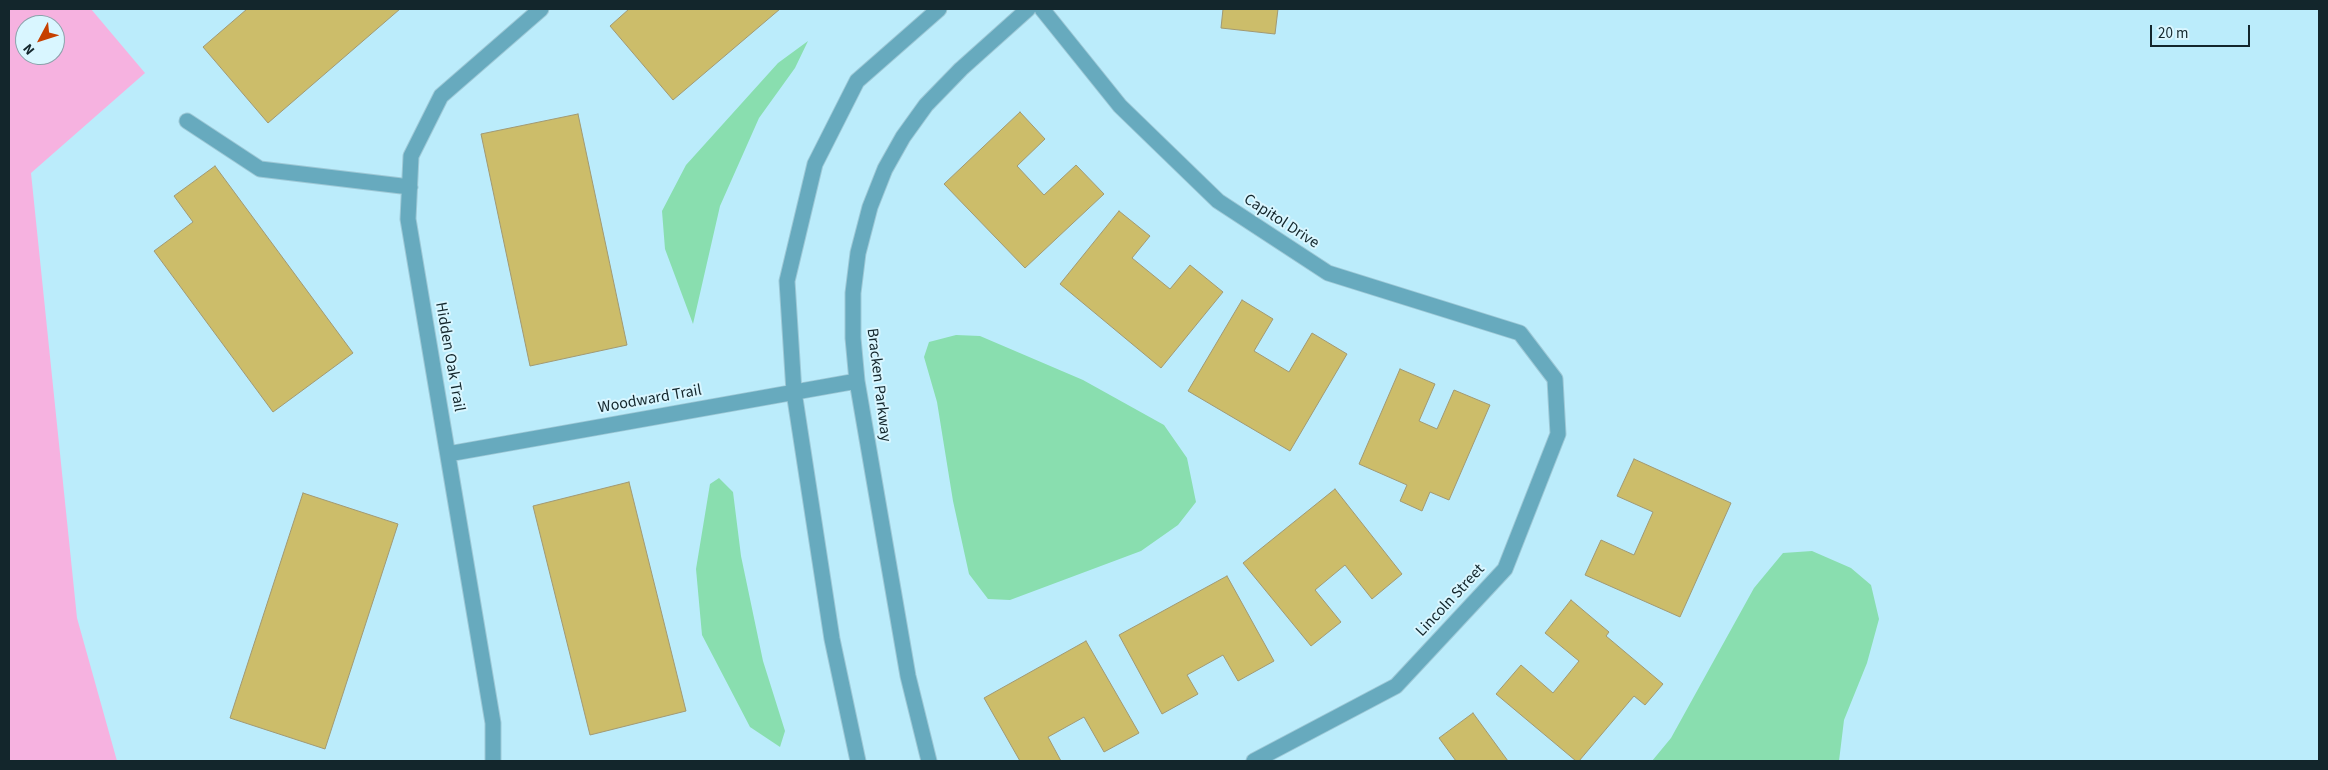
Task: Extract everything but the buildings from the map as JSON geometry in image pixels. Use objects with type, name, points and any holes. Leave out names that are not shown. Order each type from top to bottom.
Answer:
[{"type":"street","name":"Hidden Oak Trail","points":[[493,761],[493,723],[408,219],[411,156],[441,96],[541,9]]},
{"type":"street","points":[[858,761],[832,639],[794,392],[787,281],[815,164],[857,81],[939,9]]},
{"type":"street","name":"Bracken Parkway","points":[[929,761],[908,676],[858,381],[853,338],[853,293],[858,253],[870,207],[885,169],[903,136],[926,105],[961,68],[1028,9]]},
{"type":"street","name":"Capitol Drive","points":[[1042,9],[1120,106],[1218,201],[1328,273],[1520,333],[1555,379]]},
{"type":"street","points":[[187,121],[260,169],[410,187]]},
{"type":"street","name":"Lincoln Street","points":[[1254,761],[1396,686],[1505,569],[1558,434],[1555,379]]},
{"type":"street","name":"Woodward Trail","points":[[448,454],[858,381]]},
{"type":"shaded area","points":[[9,9],[91,9],[145,73],[31,173],[77,618],[117,761],[9,761]]},
{"type":"shaded area","points":[[808,41],[795,68],[759,118],[720,206],[693,324],[665,249],[662,211],[686,165],[778,63]]},
{"type":"shaded area","points":[[956,335],[980,336],[1083,380],[1164,425],[1187,458],[1196,502],[1178,525],[1141,551],[1010,600],[988,599],[969,574],[953,501],[937,402],[924,357],[929,342]]},
{"type":"shaded area","points":[[719,478],[733,492],[741,556],[763,661],[785,731],[780,747],[750,727],[702,635],[696,569],[710,484]]},
{"type":"shaded area","points":[[1812,551],[1851,568],[1871,585],[1879,619],[1867,663],[1844,720],[1839,761],[1652,761],[1671,738],[1754,588],[1783,553]]}]
